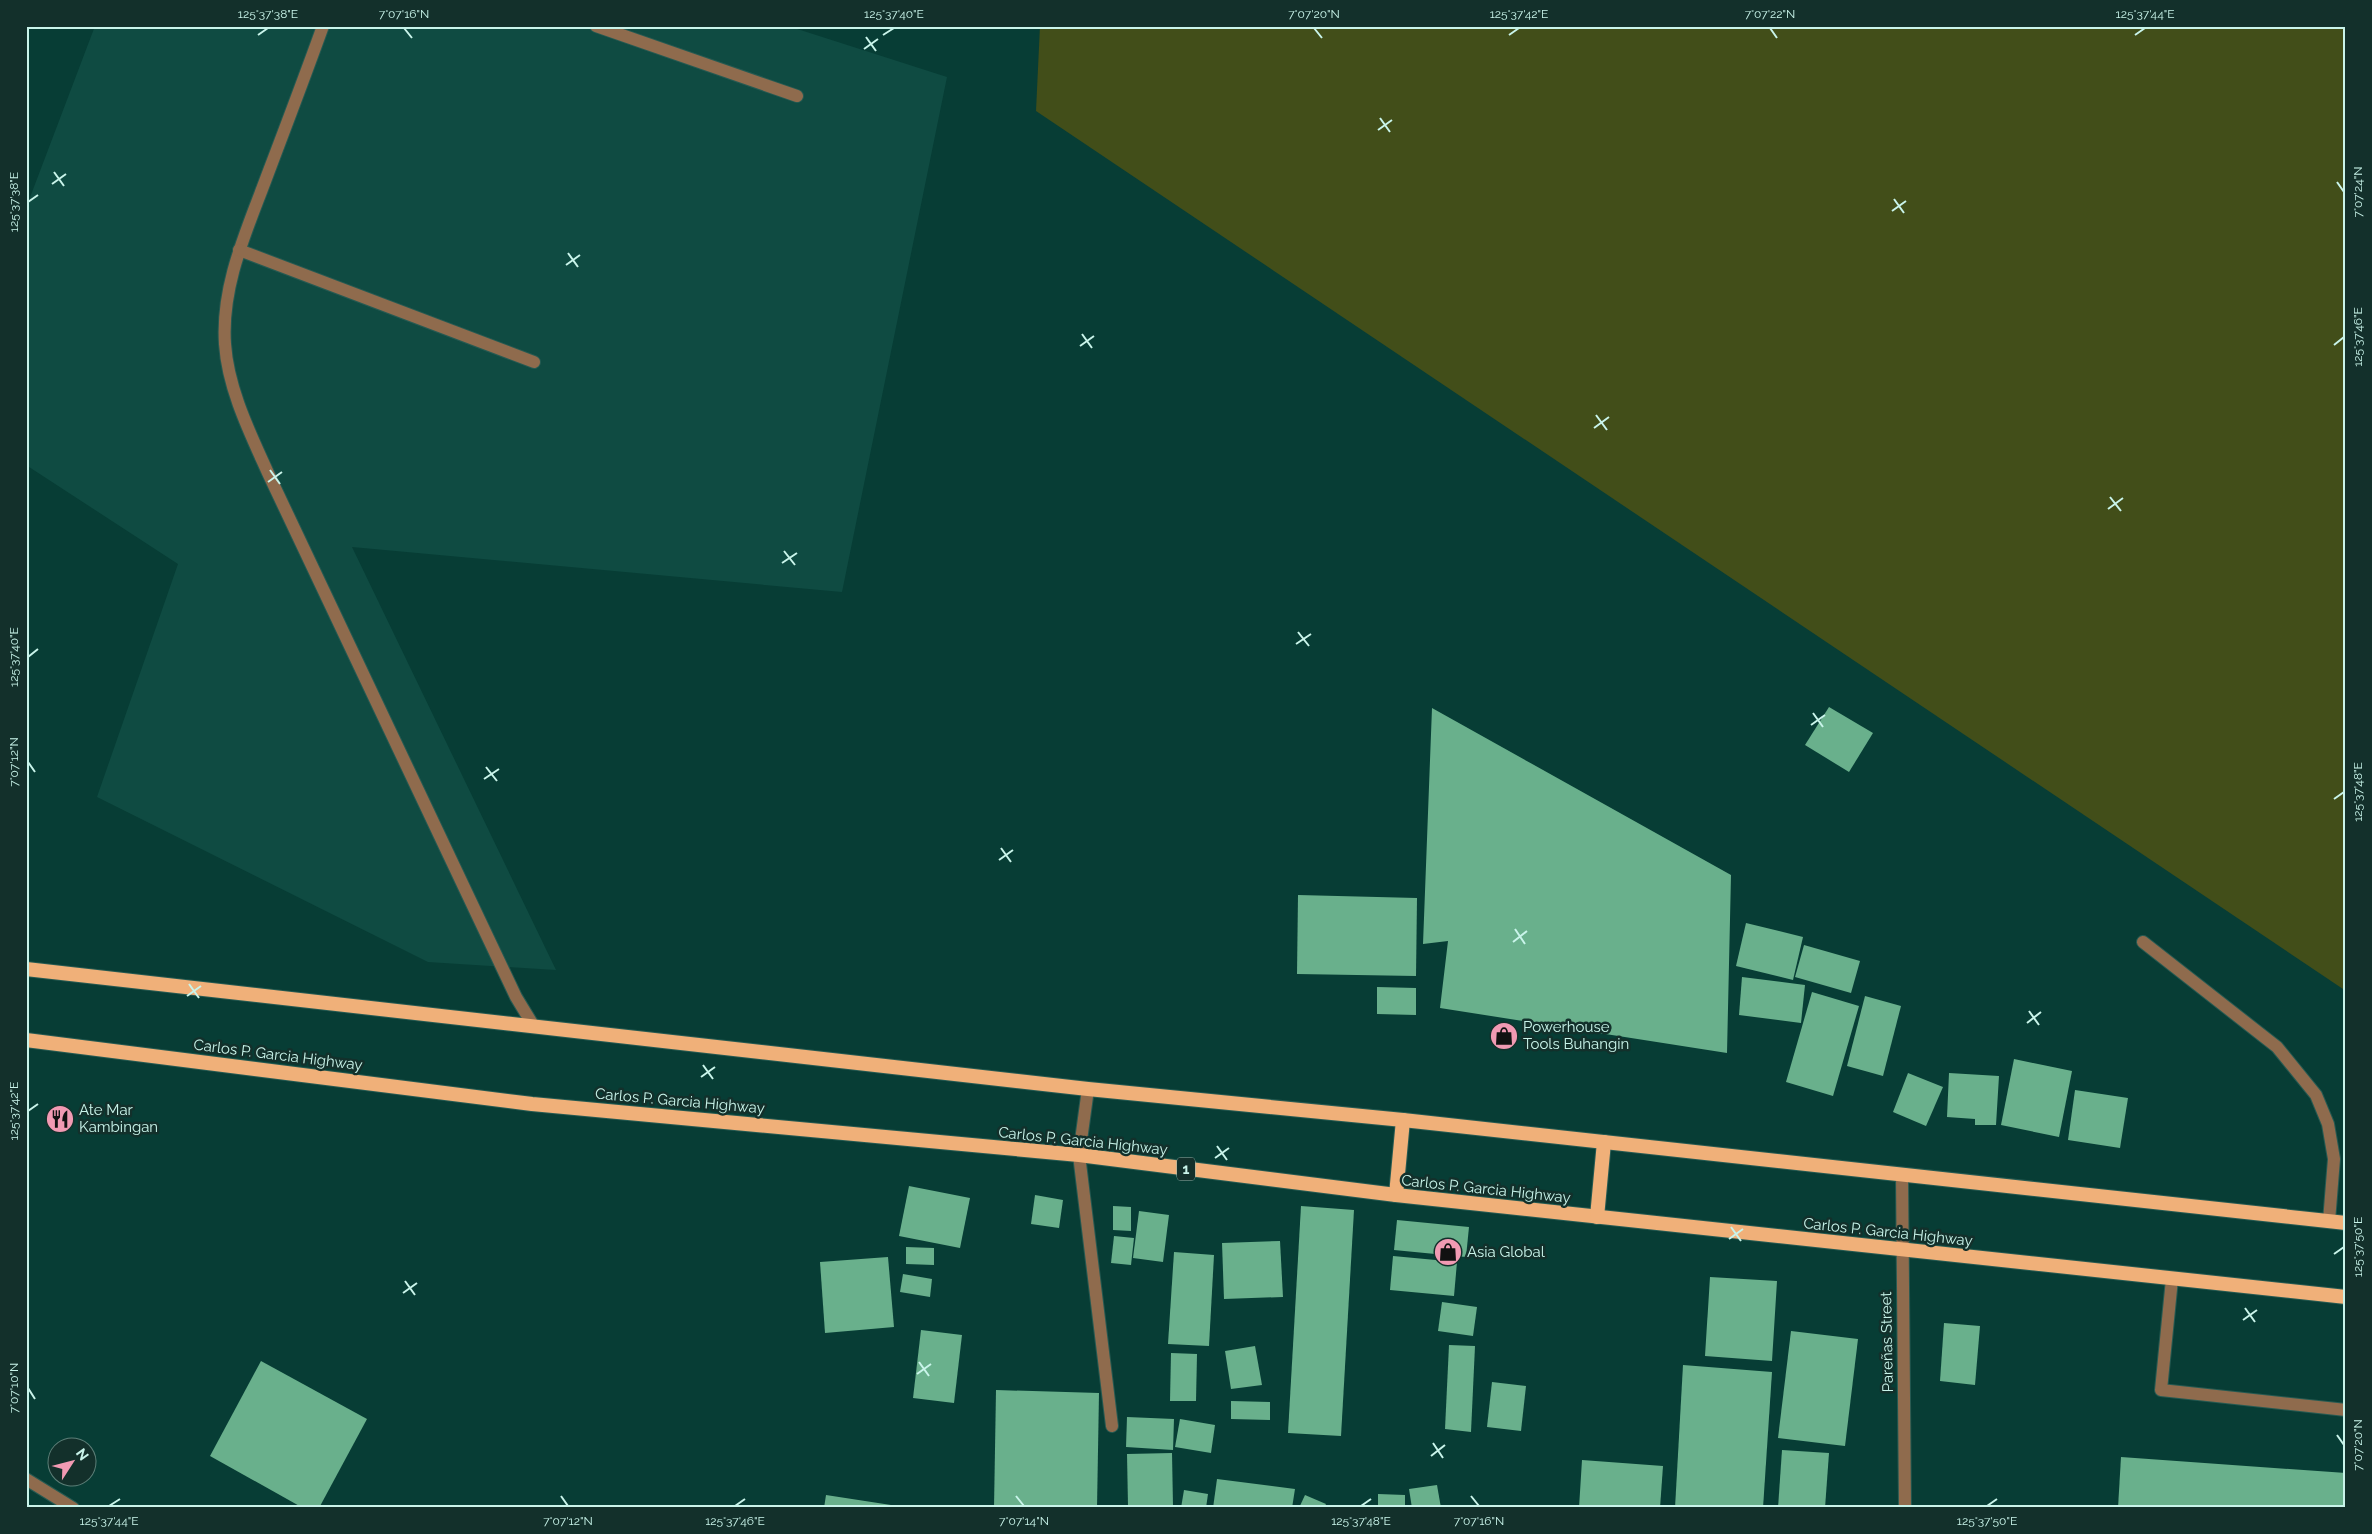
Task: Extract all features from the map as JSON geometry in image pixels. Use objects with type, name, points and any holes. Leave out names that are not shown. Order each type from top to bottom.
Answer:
[{"type":"highway","points":[[26,969],[1088,1089],[1403,1120],[2346,1223]]},
{"type":"highway","name":"Carlos P. Garcia Highway","points":[[26,1040],[532,1104],[1079,1155],[1396,1195],[2346,1297]]},
{"type":"highway","points":[[1396,1195],[1403,1120]]},
{"type":"highway","points":[[1597,1217],[1604,1142]]},
{"type":"street","points":[[324,26],[239,250],[225,305],[225,345],[232,380],[247,427],[516,997],[533,1025]]},
{"type":"street","points":[[596,26],[797,96]]},
{"type":"street","points":[[239,250],[534,362]]},
{"type":"street","points":[[2142,942],[2277,1048],[2316,1096],[2328,1124],[2334,1158],[2329,1221]]},
{"type":"street","points":[[1088,1089],[1079,1155],[1112,1426]]},
{"type":"street","name":"Pareñas Street","points":[[1902,1175],[1905,1508]]},
{"type":"street","points":[[2172,1279],[2161,1390],[2346,1410]]},
{"type":"street","points":[[26,1479],[73,1508]]},
{"type":"shaded area","points":[[95,26],[788,26],[947,77],[842,592],[352,547],[556,970],[428,962],[97,797],[178,564],[26,465],[26,208]]},
{"type":"shaded area","points":[[1040,26],[2346,26],[2346,991],[1036,111]]},
{"type":"building","points":[[1829,707],[1873,733],[1849,772],[1805,745]]},
{"type":"building","points":[[1432,708],[1731,875],[1727,1053],[1440,1008],[1448,941],[1423,944]]},
{"type":"building","points":[[1298,895],[1417,898],[1416,976],[1297,974]]},
{"type":"building","points":[[1746,923],[1803,937],[1793,980],[1736,966]]},
{"type":"building","points":[[1804,945],[1860,961],[1851,993],[1795,977]]},
{"type":"building","points":[[1742,977],[1805,985],[1801,1023],[1739,1015]]},
{"type":"building","points":[[1377,987],[1416,988],[1416,1015],[1377,1014]]},
{"type":"building","points":[[1812,992],[1859,1006],[1833,1096],[1786,1082]]},
{"type":"building","points":[[1865,996],[1901,1006],[1883,1076],[1847,1066]]},
{"type":"building","points":[[2014,1059],[2072,1071],[2059,1137],[2001,1125]]},
{"type":"building","points":[[1908,1073],[1943,1087],[1926,1126],[1893,1112]]},
{"type":"building","points":[[1949,1073],[1999,1076],[1996,1125],[1975,1125],[1975,1119],[1947,1117]]},
{"type":"building","points":[[2075,1090],[2128,1098],[2120,1148],[2068,1140]]},
{"type":"building","points":[[909,1186],[970,1198],[960,1248],[899,1236]]},
{"type":"building","points":[[1035,1195],[1063,1200],[1059,1228],[1031,1224]]},
{"type":"building","points":[[1113,1206],[1131,1207],[1131,1231],[1113,1230]]},
{"type":"building","points":[[1301,1206],[1354,1210],[1341,1436],[1288,1433]]},
{"type":"building","points":[[1139,1211],[1169,1215],[1163,1262],[1133,1258]]},
{"type":"building","points":[[1397,1220],[1469,1227],[1466,1257],[1394,1250]]},
{"type":"building","points":[[1114,1236],[1134,1238],[1131,1265],[1111,1263]]},
{"type":"building","points":[[1280,1241],[1283,1297],[1224,1299],[1222,1243]]},
{"type":"building","points":[[906,1247],[934,1248],[934,1265],[906,1264]]},
{"type":"building","points":[[1174,1252],[1214,1255],[1209,1346],[1168,1344]]},
{"type":"building","points":[[1393,1256],[1457,1262],[1454,1296],[1390,1290]]},
{"type":"building","points":[[888,1257],[894,1327],[825,1333],[820,1262]]},
{"type":"building","points":[[903,1274],[932,1279],[930,1297],[900,1292]]},
{"type":"building","points":[[1710,1277],[1777,1281],[1772,1361],[1705,1356]]},
{"type":"building","points":[[1442,1302],[1477,1307],[1473,1336],[1438,1331]]},
{"type":"building","points":[[1944,1323],[1980,1326],[1975,1385],[1940,1381]]},
{"type":"building","points":[[921,1330],[962,1335],[954,1403],[913,1398]]},
{"type":"building","points":[[1791,1331],[1858,1339],[1845,1446],[1778,1438]]},
{"type":"building","points":[[1449,1345],[1475,1346],[1471,1432],[1445,1429]]},
{"type":"building","points":[[1255,1346],[1262,1385],[1231,1389],[1225,1351]]},
{"type":"building","points":[[1171,1353],[1197,1354],[1196,1401],[1170,1401]]},
{"type":"building","points":[[261,1361],[367,1419],[319,1508],[303,1508],[210,1456]]},
{"type":"building","points":[[1683,1365],[1772,1372],[1763,1508],[1675,1508]]},
{"type":"building","points":[[1492,1382],[1526,1386],[1521,1431],[1487,1427]]},
{"type":"building","points":[[996,1390],[1099,1393],[1097,1508],[994,1508]]},
{"type":"building","points":[[1231,1401],[1270,1402],[1270,1420],[1231,1419]]},
{"type":"building","points":[[1127,1417],[1174,1419],[1173,1450],[1126,1447]]},
{"type":"building","points":[[1180,1419],[1215,1425],[1211,1453],[1175,1447]]},
{"type":"building","points":[[1782,1450],[1829,1453],[1825,1508],[1778,1508]]},
{"type":"building","points":[[1172,1453],[1173,1506],[1128,1506],[1127,1454]]},
{"type":"building","points":[[2121,1457],[2346,1473],[2346,1508],[2118,1508]]},
{"type":"building","points":[[1582,1460],[1663,1466],[1660,1508],[1579,1508]]},
{"type":"building","points":[[1217,1479],[1295,1489],[1292,1508],[1213,1508]]},
{"type":"building","points":[[1437,1485],[1441,1508],[1412,1508],[1409,1489]]},
{"type":"building","points":[[1184,1490],[1208,1494],[1206,1508],[1181,1508]]},
{"type":"building","points":[[1378,1494],[1405,1495],[1405,1508],[1378,1508]]},
{"type":"building","points":[[826,1495],[904,1507],[904,1508],[824,1508]]},
{"type":"building","points":[[1305,1495],[1326,1504],[1324,1508],[1299,1508]]},
{"type":"place","name":"Powerhouse Tools Buhangin","points":[[1504,1036]]},
{"type":"place","name":"Ate Mar Kambingan","points":[[60,1119]]},
{"type":"place","name":"Asia Global","points":[[1448,1252]]}]
